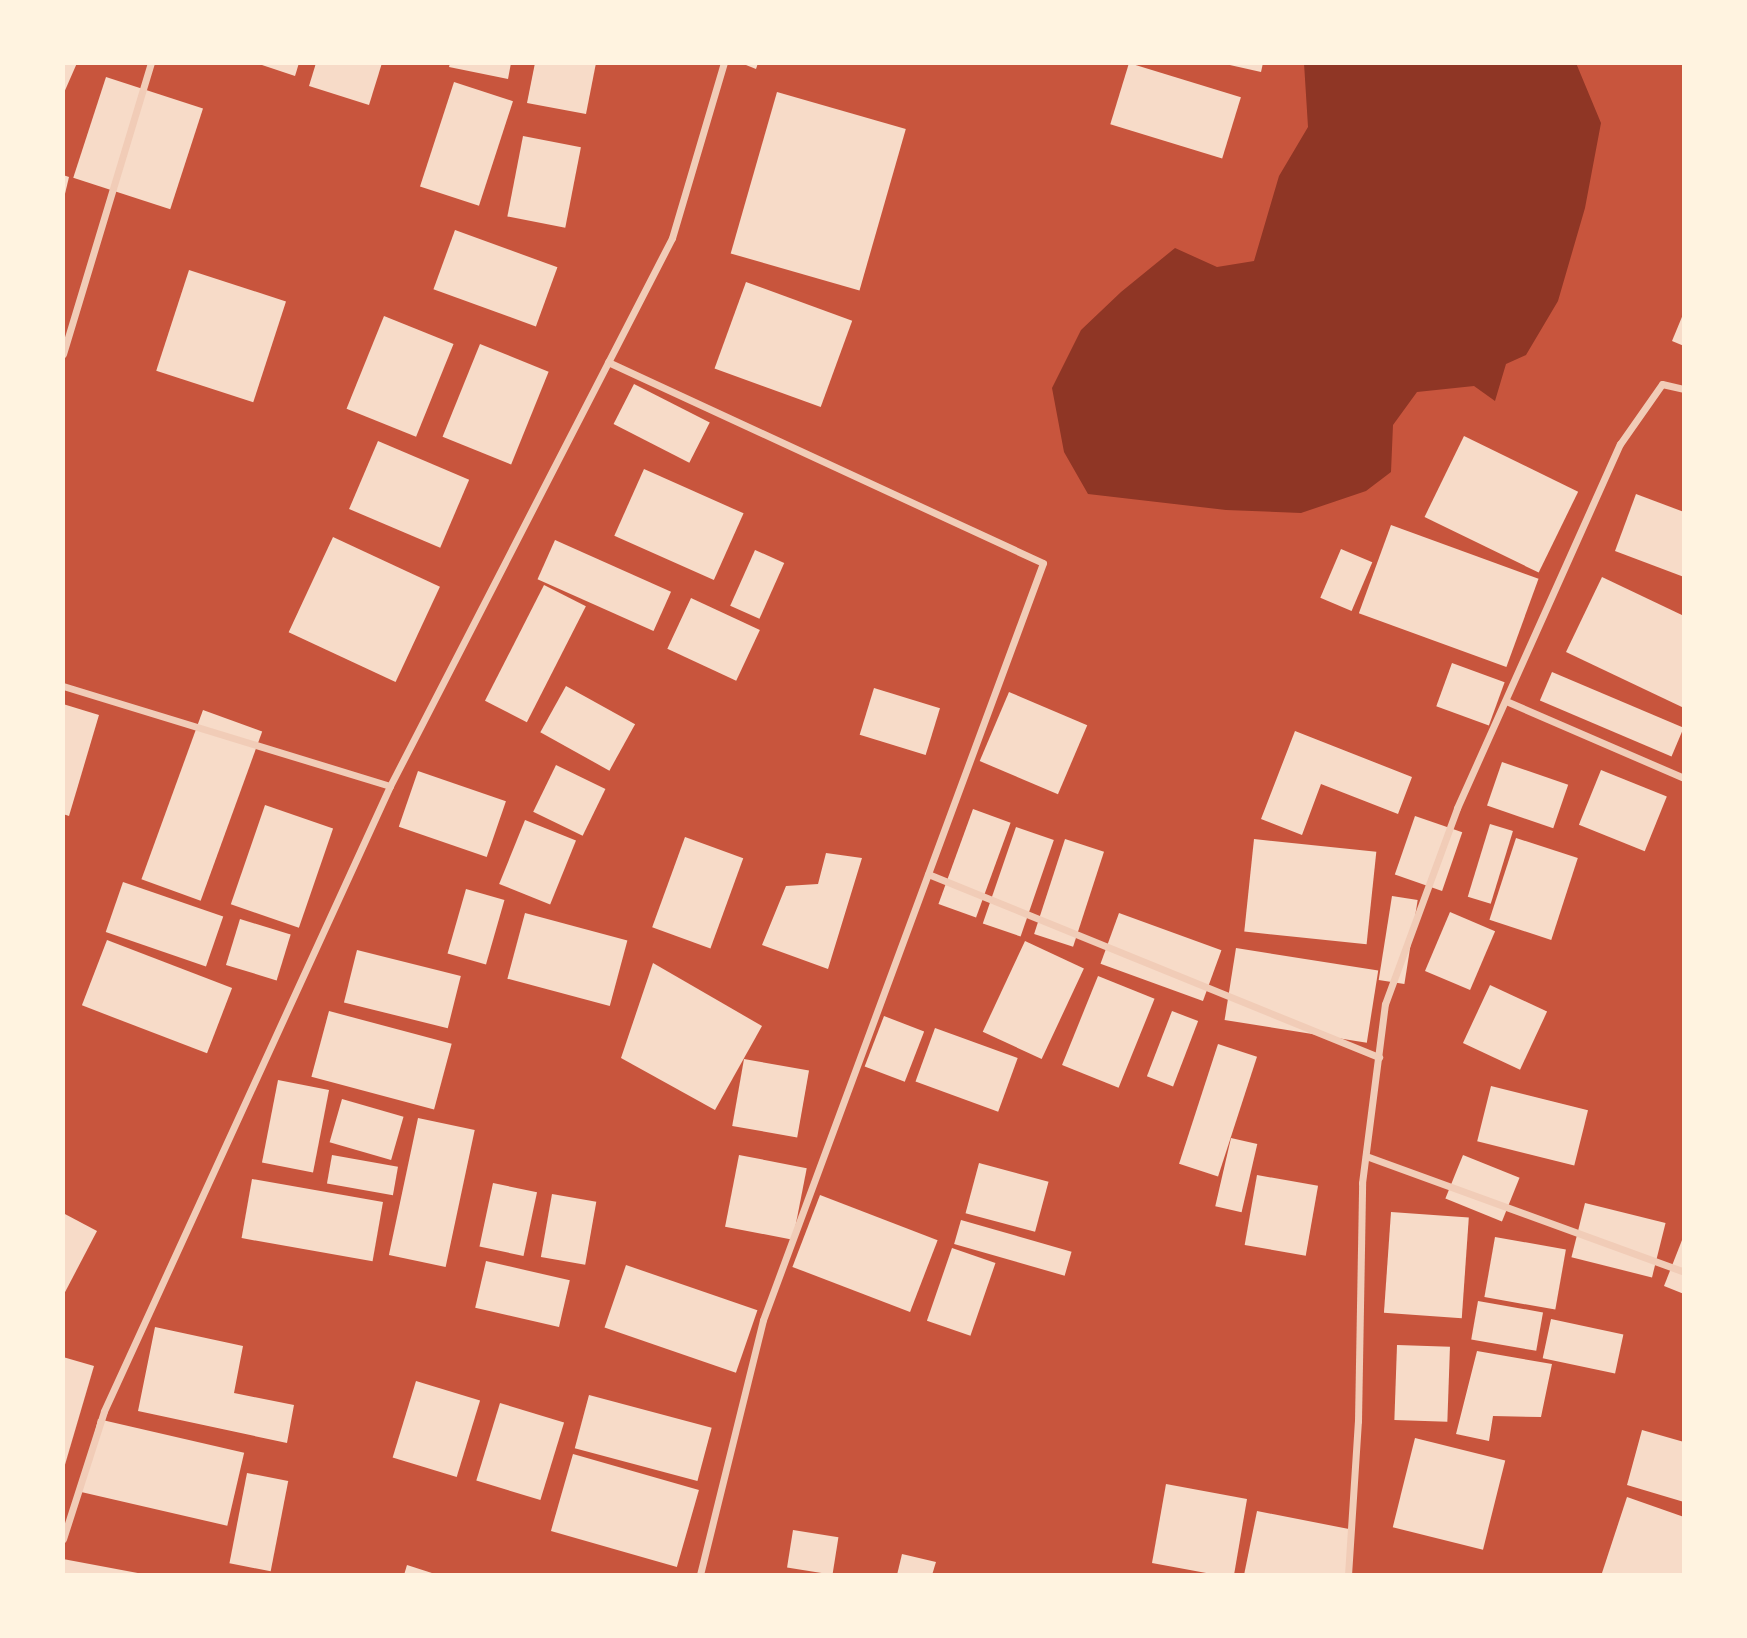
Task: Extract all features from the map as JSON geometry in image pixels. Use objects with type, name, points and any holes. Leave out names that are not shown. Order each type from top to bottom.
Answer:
[{"type":"street","points":[[63,354],[150,63]]},
{"type":"street","points":[[63,1539],[104,1411],[390,786],[673,238],[724,63]]},
{"type":"street","points":[[608,362],[1043,563],[763,1320],[700,1575]]},
{"type":"street","points":[[1348,1575],[1358,1421],[1362,1183],[1385,1004],[1457,808],[1620,444],[1662,384],[1684,389]]},
{"type":"street","points":[[63,686],[390,786]]},
{"type":"street","points":[[1506,701],[1684,778]]},
{"type":"street","points":[[928,874],[1378,1056]]},
{"type":"street","points":[[1366,1156],[1684,1272]]},
{"type":"shaded area","points":[[1304,63],[1576,63],[1601,123],[1585,208],[1558,301],[1526,355],[1506,364],[1495,401],[1474,386],[1417,392],[1393,425],[1391,472],[1366,491],[1301,513],[1226,510],[1088,494],[1064,452],[1052,388],[1081,330],[1121,292],[1175,248],[1217,267],[1254,261],[1279,176],[1308,127]]},
{"type":"building","points":[[63,63],[77,63],[63,95]]},
{"type":"building","points":[[256,63],[299,63],[295,76]]},
{"type":"building","points":[[316,63],[382,63],[369,105],[309,86]]},
{"type":"building","points":[[450,63],[511,63],[508,79],[449,67]]},
{"type":"building","points":[[535,63],[596,63],[586,114],[527,103]]},
{"type":"building","points":[[741,63],[758,63],[756,69]]},
{"type":"building","points":[[1129,63],[1241,97],[1222,158],[1110,124]]},
{"type":"building","points":[[1221,63],[1263,63],[1261,72]]},
{"type":"building","points":[[106,77],[203,109],[170,209],[73,178]]},
{"type":"building","points":[[454,82],[513,101],[479,206],[420,187]]},
{"type":"building","points":[[777,92],[906,129],[860,290],[731,253]]},
{"type":"building","points":[[523,136],[581,147],[565,228],[507,216]]},
{"type":"building","points":[[63,175],[69,177],[64,198],[63,198]]},
{"type":"building","points":[[455,230],[557,267],[536,326],[433,289]]},
{"type":"building","points":[[189,270],[286,302],[253,402],[156,371]]},
{"type":"building","points":[[746,282],[852,321],[821,407],[715,368]]},
{"type":"building","points":[[1684,312],[1684,346],[1672,341]]},
{"type":"building","points":[[384,316],[454,344],[416,437],[347,409]]},
{"type":"building","points":[[480,344],[549,372],[511,464],[443,437]]},
{"type":"building","points":[[634,384],[710,423],[689,463],[614,424]]},
{"type":"building","points":[[1464,436],[1578,492],[1539,573],[1425,517]]},
{"type":"building","points":[[378,441],[469,480],[440,548],[349,509]]},
{"type":"building","points":[[644,469],[744,513],[714,580],[614,536]]},
{"type":"building","points":[[1636,494],[1684,512],[1684,577],[1615,551]]},
{"type":"building","points":[[1391,525],[1539,579],[1506,667],[1359,613]]},
{"type":"building","points":[[333,537],[440,587],[396,682],[289,632]]},
{"type":"building","points":[[555,540],[671,592],[654,631],[538,579]]},
{"type":"building","points":[[1341,549],[1372,562],[1352,611],[1320,598]]},
{"type":"building","points":[[755,550],[784,563],[759,619],[730,606]]},
{"type":"building","points":[[1602,577],[1684,616],[1684,708],[1566,652]]},
{"type":"building","points":[[544,585],[586,606],[527,722],[485,701]]},
{"type":"building","points":[[691,598],[760,630],[736,681],[667,649]]},
{"type":"building","points":[[1452,663],[1505,682],[1489,725],[1436,706]]},
{"type":"building","points":[[1552,672],[1684,728],[1672,756],[1540,701]]},
{"type":"building","points":[[566,686],[635,724],[609,771],[540,732]]},
{"type":"building","points":[[874,688],[940,708],[926,755],[860,735]]},
{"type":"building","points":[[1009,692],[1087,725],[1058,794],[980,761]]},
{"type":"building","points":[[63,704],[99,715],[69,816],[63,814]]},
{"type":"building","points":[[203,710],[262,732],[201,901],[141,879]]},
{"type":"building","points":[[1295,731],[1412,777],[1398,814],[1321,784],[1302,835],[1261,819]]},
{"type":"building","points":[[1502,762],[1568,785],[1553,828],[1487,805]]},
{"type":"building","points":[[556,765],[605,789],[583,836],[533,812]]},
{"type":"building","points":[[1601,770],[1667,797],[1645,851],[1579,825]]},
{"type":"building","points":[[418,771],[506,801],[487,857],[399,827]]},
{"type":"building","points":[[265,805],[333,828],[299,928],[231,904]]},
{"type":"building","points":[[973,809],[1011,823],[976,918],[938,904]]},
{"type":"building","points":[[1415,816],[1462,832],[1442,891],[1395,875]]},
{"type":"building","points":[[525,820],[576,841],[550,905],[499,884]]},
{"type":"building","points":[[1490,824],[1513,831],[1491,904],[1468,897]]},
{"type":"building","points":[[1016,827],[1054,840],[1021,936],[983,923]]},
{"type":"building","points":[[685,837],[743,858],[710,948],[652,927]]},
{"type":"building","points":[[1516,838],[1578,858],[1551,940],[1489,920]]},
{"type":"building","points":[[1065,839],[1104,852],[1073,947],[1034,934]]},
{"type":"building","points":[[1254,839],[1376,852],[1367,944],[1244,931]]},
{"type":"building","points":[[826,853],[862,858],[828,969],[762,945],[786,886],[818,884]]},
{"type":"building","points":[[123,882],[223,917],[206,967],[106,932]]},
{"type":"building","points":[[466,889],[504,900],[486,964],[448,953]]},
{"type":"building","points":[[1392,896],[1418,900],[1404,984],[1379,980]]},
{"type":"building","points":[[1450,912],[1495,931],[1470,990],[1425,971]]},
{"type":"building","points":[[525,913],[627,940],[610,1006],[507,979]]},
{"type":"building","points":[[1119,913],[1221,950],[1203,1001],[1101,964]]},
{"type":"building","points":[[240,919],[291,934],[277,980],[226,965]]},
{"type":"building","points":[[107,940],[232,988],[207,1053],[82,1005]]},
{"type":"building","points":[[1025,941],[1084,968],[1042,1059],[983,1032]]},
{"type":"building","points":[[1236,948],[1378,971],[1367,1043],[1225,1020]]},
{"type":"building","points":[[357,950],[461,976],[448,1028],[344,1002]]},
{"type":"building","points":[[653,963],[762,1026],[715,1110],[621,1058]]},
{"type":"building","points":[[1098,976],[1155,999],[1119,1088],[1062,1065]]},
{"type":"building","points":[[1490,985],[1547,1012],[1520,1070],[1463,1043]]},
{"type":"building","points":[[329,1011],[452,1044],[434,1110],[311,1077]]},
{"type":"building","points":[[1172,1011],[1198,1021],[1173,1086],[1147,1076]]},
{"type":"building","points":[[884,1016],[924,1031],[905,1082],[865,1066]]},
{"type":"building","points":[[935,1028],[1018,1058],[998,1112],[916,1082]]},
{"type":"building","points":[[1218,1044],[1257,1057],[1218,1177],[1179,1164]]},
{"type":"building","points":[[744,1059],[809,1070],[797,1137],[732,1126]]},
{"type":"building","points":[[278,1080],[329,1090],[313,1172],[262,1162]]},
{"type":"building","points":[[1491,1086],[1588,1110],[1574,1165],[1477,1141]]},
{"type":"building","points":[[342,1099],[404,1117],[391,1160],[330,1142]]},
{"type":"building","points":[[418,1118],[475,1130],[446,1267],[389,1255]]},
{"type":"building","points":[[1231,1138],[1257,1144],[1242,1212],[1215,1206]]},
{"type":"building","points":[[332,1155],[398,1167],[393,1195],[327,1184]]},
{"type":"building","points":[[739,1155],[807,1168],[793,1240],[725,1227]]},
{"type":"building","points":[[1463,1155],[1520,1178],[1502,1221],[1445,1199]]},
{"type":"building","points":[[979,1163],[1049,1182],[1035,1232],[966,1213]]},
{"type":"building","points":[[1257,1175],[1318,1186],[1306,1256],[1245,1245]]},
{"type":"building","points":[[252,1179],[383,1202],[373,1261],[242,1238]]},
{"type":"building","points":[[493,1183],[537,1192],[524,1256],[479,1247]]},
{"type":"building","points":[[552,1194],[596,1202],[585,1265],[541,1257]]},
{"type":"building","points":[[820,1195],[938,1240],[910,1312],[792,1267]]},
{"type":"building","points":[[1585,1203],[1666,1223],[1652,1277],[1571,1257]]},
{"type":"building","points":[[1391,1212],[1469,1217],[1462,1318],[1384,1313]]},
{"type":"building","points":[[63,1213],[97,1231],[63,1296]]},
{"type":"building","points":[[961,1220],[1072,1252],[1065,1276],[954,1244]]},
{"type":"building","points":[[1684,1235],[1684,1294],[1664,1286]]},
{"type":"building","points":[[1495,1237],[1566,1250],[1555,1310],[1484,1297]]},
{"type":"building","points":[[952,1248],[995,1263],[970,1336],[927,1321]]},
{"type":"building","points":[[486,1261],[570,1280],[559,1327],[475,1308]]},
{"type":"building","points":[[626,1265],[757,1310],[736,1373],[605,1327]]},
{"type":"building","points":[[1478,1301],[1543,1312],[1536,1351],[1471,1339]]},
{"type":"building","points":[[1551,1319],[1623,1334],[1615,1374],[1543,1358]]},
{"type":"building","points":[[155,1327],[243,1346],[234,1393],[294,1405],[287,1443],[138,1411]]},
{"type":"building","points":[[1397,1345],[1450,1347],[1447,1422],[1394,1420]]},
{"type":"building","points":[[1477,1351],[1552,1364],[1541,1417],[1493,1416],[1489,1441],[1456,1434]]},
{"type":"building","points":[[63,1357],[94,1366],[64,1468],[63,1468]]},
{"type":"building","points":[[416,1381],[480,1401],[457,1477],[393,1458]]},
{"type":"building","points":[[589,1395],[712,1428],[697,1481],[575,1448]]},
{"type":"building","points":[[500,1403],[564,1423],[540,1500],[476,1480]]},
{"type":"building","points":[[98,1419],[244,1453],[227,1526],[81,1492]]},
{"type":"building","points":[[1642,1430],[1684,1442],[1684,1502],[1627,1485]]},
{"type":"building","points":[[1415,1438],[1505,1460],[1483,1550],[1393,1527]]},
{"type":"building","points":[[573,1454],[699,1490],[677,1567],[551,1531]]},
{"type":"building","points":[[247,1473],[288,1481],[271,1571],[229,1563]]},
{"type":"building","points":[[1166,1484],[1247,1499],[1234,1575],[1217,1575],[1152,1563]]},
{"type":"building","points":[[1627,1497],[1684,1517],[1684,1575],[1602,1573]]},
{"type":"building","points":[[1257,1511],[1354,1530],[1346,1575],[1244,1575]]},
{"type":"building","points":[[793,1530],[838,1537],[832,1575],[787,1568]]},
{"type":"building","points":[[902,1554],[936,1562],[932,1575],[897,1575]]},
{"type":"building","points":[[63,1559],[143,1574],[143,1575],[63,1575]]},
{"type":"building","points":[[407,1565],[435,1574],[435,1575],[404,1575]]}]
